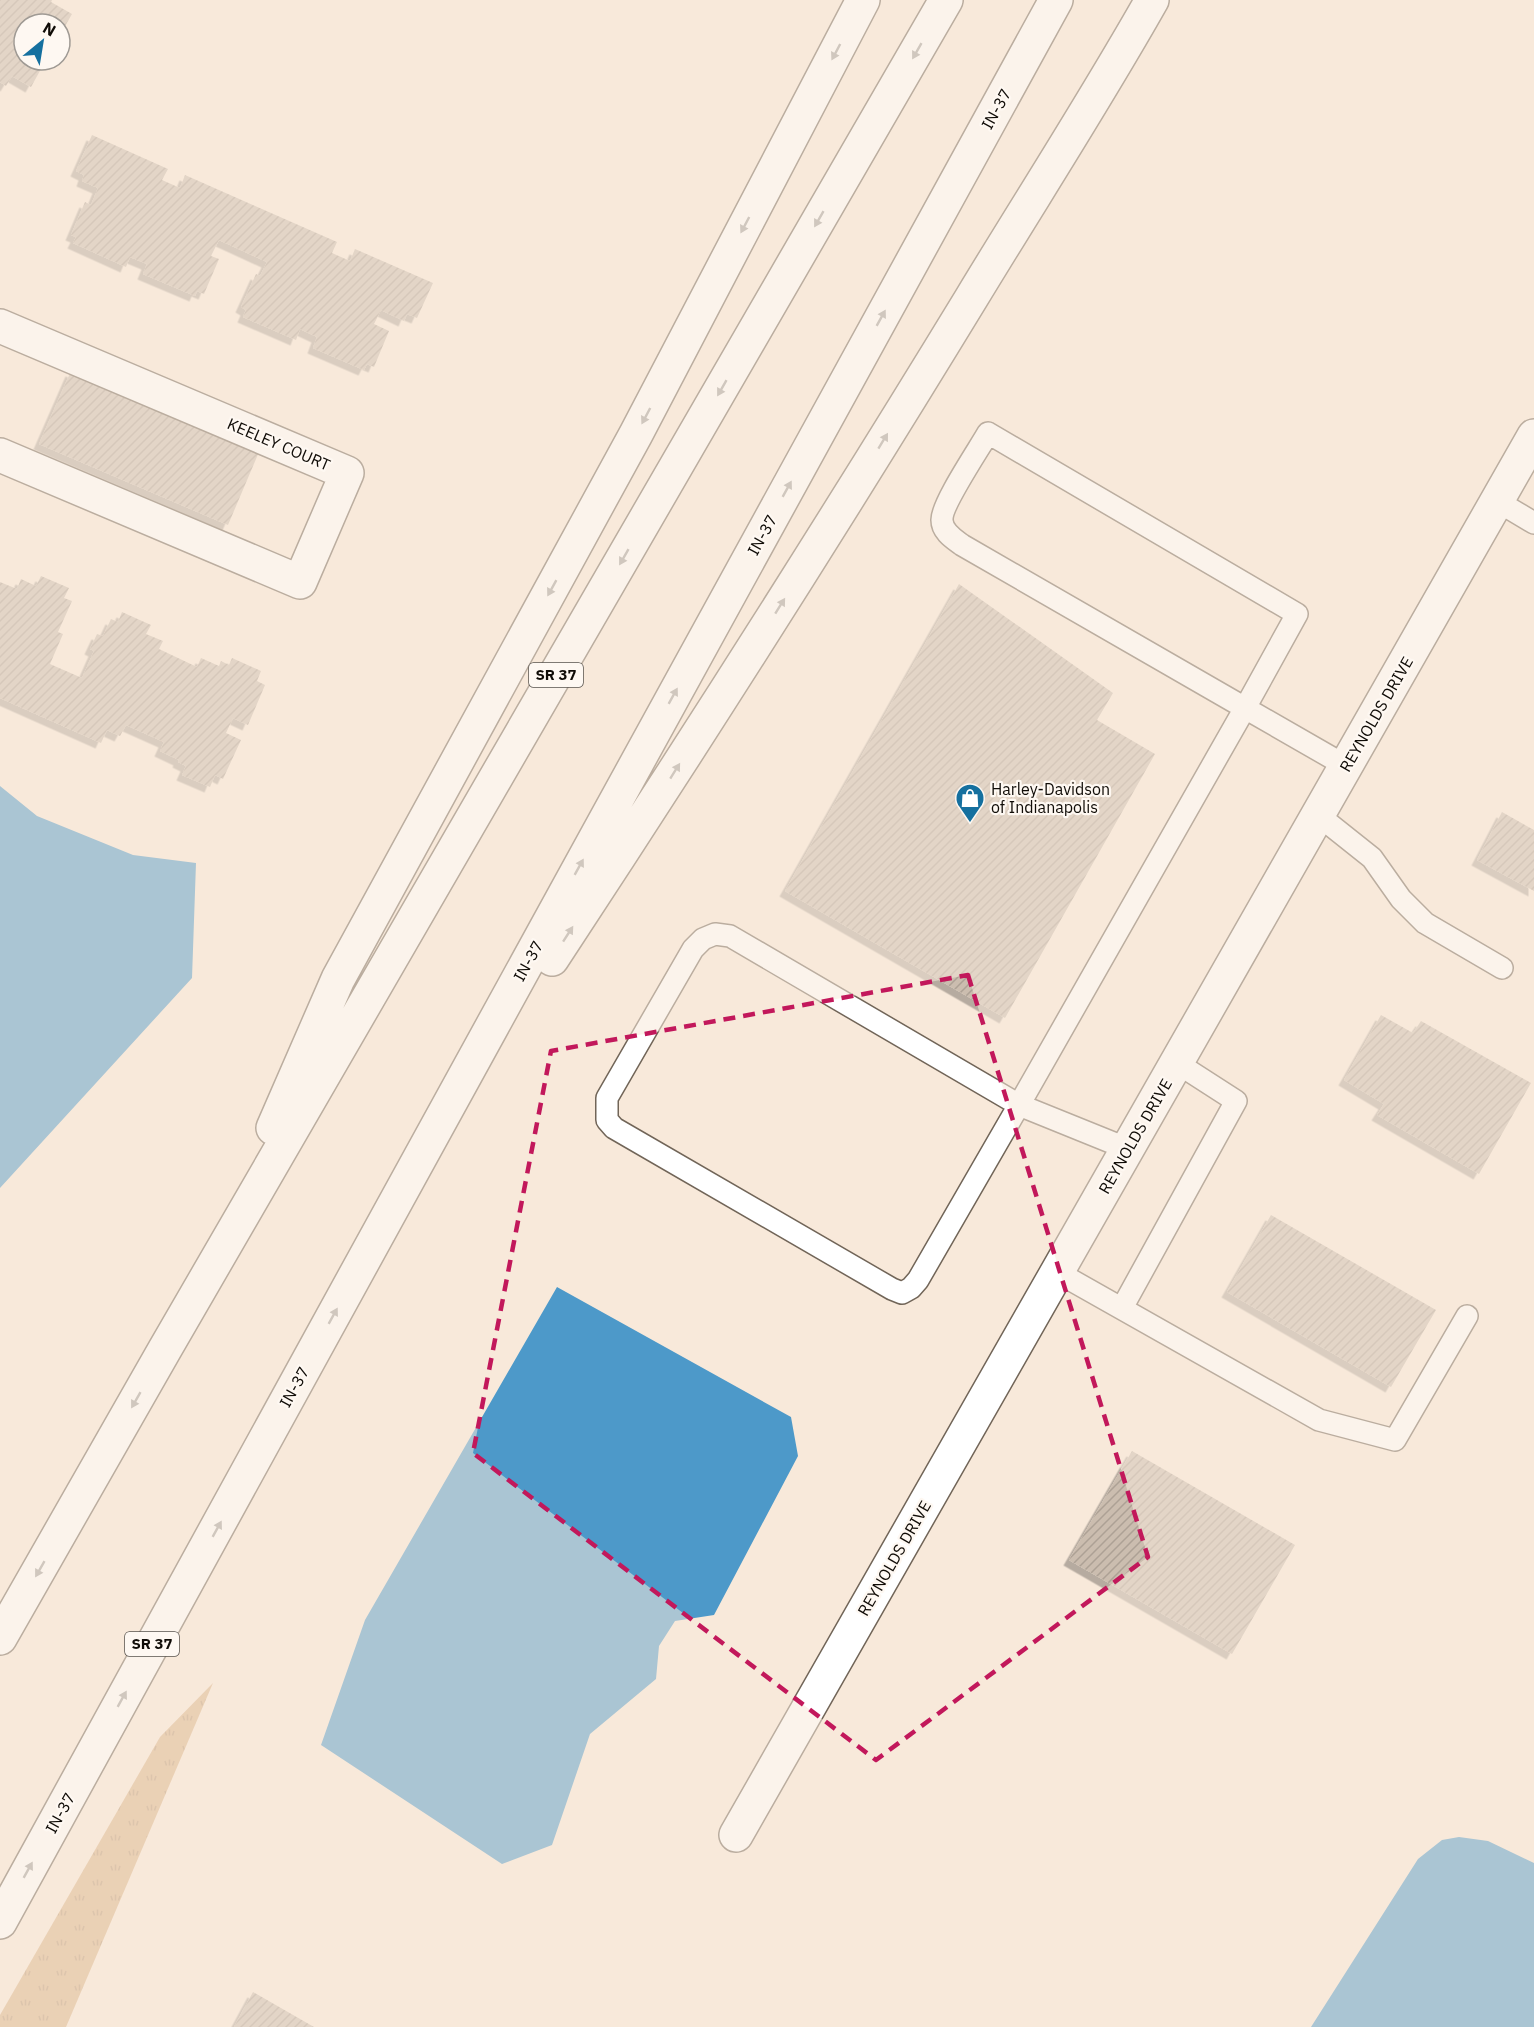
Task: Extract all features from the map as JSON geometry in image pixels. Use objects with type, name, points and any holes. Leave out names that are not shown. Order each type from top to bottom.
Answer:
[{"type":"main road","points":[[206,1280],[338,979],[636,434],[863,0]]},
{"type":"main road","name":"SR 37","points":[[0,1638],[946,0]]},
{"type":"main road","name":"IN-37","points":[[0,1922],[1056,0]]},
{"type":"main road","points":[[420,1158],[671,778],[854,489],[1078,125],[1152,0]]},
{"type":"main road","name":"KEELEY COURT","points":[[0,326],[347,472],[300,582],[0,455]]},
{"type":"main road","name":"REYNOLDS DRIVE","points":[[736,1835],[1534,436]]},
{"type":"lane","points":[[1128,1149],[1018,1105],[730,936],[715,934],[703,939],[693,949],[607,1098],[606,1109],[607,1120],[614,1128],[892,1289],[902,1293],[911,1288],[918,1280],[1018,1105],[1245,708],[1297,614],[988,433],[947,504],[942,520],[946,533],[962,545],[1245,708],[1346,766]]},
{"type":"lane","points":[[1497,501],[1534,523]]},
{"type":"lane","points":[[1318,815],[1372,858],[1401,899],[1425,923],[1502,968]]},
{"type":"lane","points":[[1122,1308],[1236,1101],[1177,1063]]},
{"type":"lane","points":[[1057,1272],[1319,1420],[1395,1440],[1467,1316]]},
{"type":"highlighted area","points":[[968,975],[1148,1557],[876,1760],[473,1453],[551,1051]]},
{"type":"green space","points":[[213,1683],[66,2027],[0,2027],[0,2015],[160,1737]]},
{"type":"water","points":[[0,786],[37,816],[133,855],[196,863],[192,978],[0,1188]]},
{"type":"water","points":[[557,1287],[791,1417],[798,1456],[714,1615],[675,1621],[659,1646],[656,1679],[590,1734],[552,1845],[502,1864],[321,1745],[365,1620]]},
{"type":"water","points":[[1459,1837],[1488,1841],[1534,1863],[1534,2027],[1311,2027],[1418,1859],[1442,1840]]},
{"type":"building","points":[[0,0],[52,0],[51,2],[68,12],[12,12],[12,72],[39,72],[31,87],[12,76],[6,86],[0,82]]},
{"type":"building","points":[[92,135],[168,169],[162,180],[180,188],[185,175],[337,242],[332,253],[350,261],[355,249],[433,283],[417,318],[407,314],[404,321],[381,310],[374,324],[389,331],[374,367],[367,364],[364,370],[313,348],[317,337],[300,329],[296,340],[243,317],[246,310],[241,307],[256,274],[260,276],[267,262],[219,240],[211,256],[219,259],[204,294],[197,291],[195,296],[143,274],[147,264],[130,257],[126,267],[73,243],[76,237],[71,235],[85,202],[91,205],[98,188],[82,181],[84,175],[76,171]]},
{"type":"building","points":[[71,371],[259,452],[228,525],[39,444]]},
{"type":"building","points":[[41,576],[69,588],[64,598],[72,601],[58,632],[63,634],[50,664],[82,678],[94,651],[90,649],[97,634],[103,636],[111,619],[118,622],[122,612],[151,625],[146,634],[163,641],[159,649],[197,667],[201,658],[219,666],[221,661],[229,665],[232,658],[261,671],[257,681],[265,685],[248,725],[233,718],[226,733],[241,740],[223,779],[215,775],[210,787],[182,775],[186,766],[160,751],[164,742],[126,725],[120,736],[107,730],[101,743],[0,698],[0,582],[17,589],[21,579],[36,586]]},
{"type":"building","name":"Harley-Davidson of Indianapolis","points":[[959,584],[1113,693],[1097,720],[1155,754],[1005,1018],[785,891]]},
{"type":"building","points":[[1502,812],[1534,830],[1534,891],[1477,860]]},
{"type":"building","points":[[1381,1015],[1413,1033],[1421,1021],[1531,1083],[1479,1174],[1377,1115],[1384,1104],[1344,1080]]},
{"type":"building","points":[[1271,1215],[1436,1310],[1391,1387],[1227,1292]]},
{"type":"building","points":[[1132,1451],[1295,1545],[1232,1654],[1069,1560]]},
{"type":"building","points":[[253,1992],[314,2027],[234,2027]]},
{"type":"place","name":"Harley-Davidson of Indianapolis","points":[[970,824]]}]
